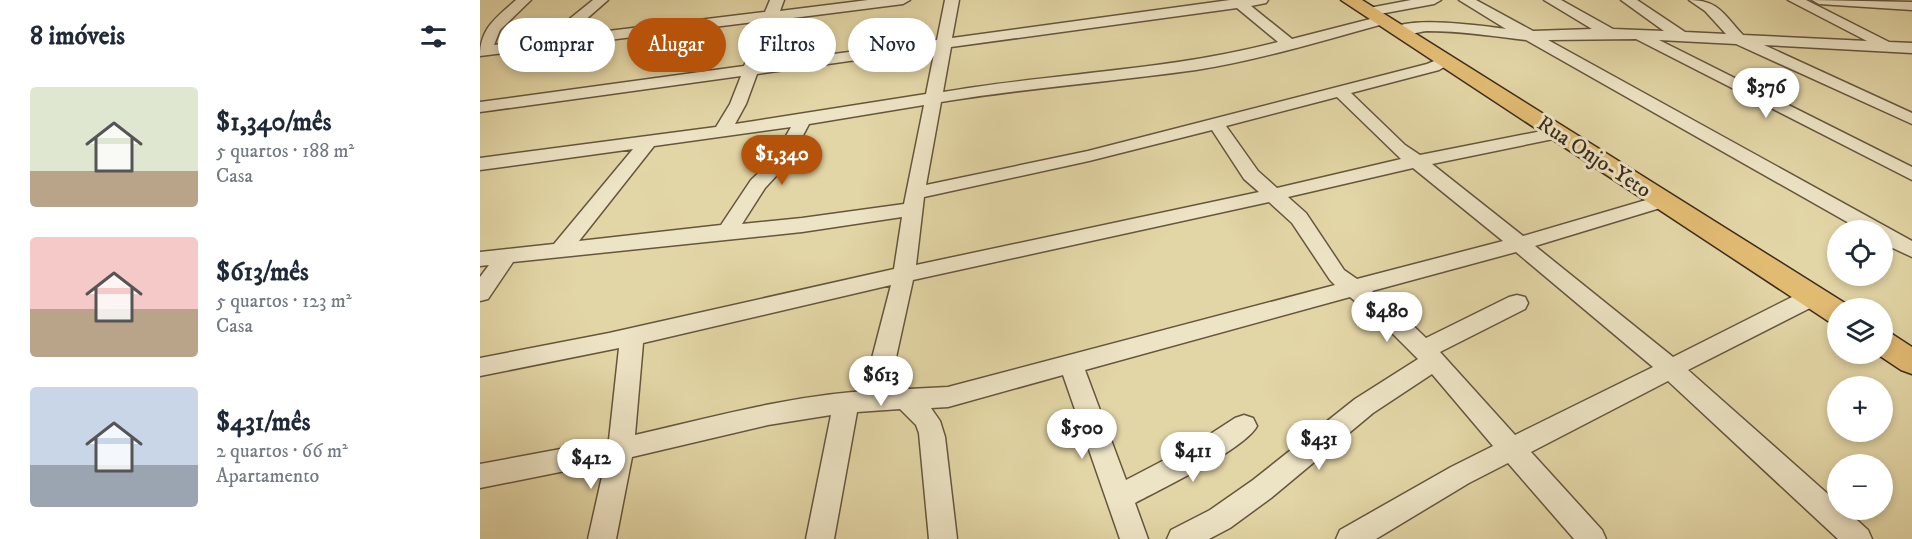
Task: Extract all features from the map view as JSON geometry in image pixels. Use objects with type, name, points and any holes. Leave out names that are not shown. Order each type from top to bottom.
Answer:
[{"type":"main road","name":"Rua Onjo-Yeto","points":[[1375,15],[1827,306]]},
{"type":"main road","points":[[1893,349],[1912,362]]},
{"type":"street","points":[[482,51],[492,28],[524,0]]},
{"type":"street","points":[[580,18],[601,0]]},
{"type":"street","points":[[771,16],[777,0]]},
{"type":"street","points":[[615,35],[903,0]]},
{"type":"street","points":[[943,539],[932,431],[923,414],[909,400],[889,387],[882,375],[904,274],[932,98],[952,0]]},
{"type":"street","points":[[836,57],[1261,0]]},
{"type":"street","points":[[480,164],[803,120],[1006,86],[1196,65],[1289,44],[1375,15],[1434,0]]},
{"type":"street","points":[[1466,0],[1858,220]]},
{"type":"street","points":[[1551,0],[1609,33]]},
{"type":"street","points":[[1628,0],[1681,36]]},
{"type":"street","points":[[1696,0],[1710,8],[1738,39],[1912,119]]},
{"type":"street","points":[[1796,0],[1912,57]]},
{"type":"street","points":[[1820,0],[1912,6]]},
{"type":"street","points":[[1241,4],[1289,44]]},
{"type":"street","points":[[1375,15],[1424,27],[1464,28],[1530,36],[1609,33],[1912,48]]},
{"type":"street","points":[[1636,34],[1912,174]]},
{"type":"street","points":[[482,51],[498,49]]},
{"type":"street","points":[[480,259],[802,225],[914,201],[1340,91],[1446,61]]},
{"type":"street","points":[[480,107],[738,70]]},
{"type":"street","points":[[722,132],[738,104],[750,72]]},
{"type":"street","points":[[1340,91],[1392,143],[1643,344],[1858,539]]},
{"type":"street","points":[[727,232],[758,184],[780,162],[803,120]]},
{"type":"street","points":[[1216,123],[1251,175],[1299,218],[1337,274],[1379,308],[1429,356],[1593,539]]},
{"type":"street","points":[[480,367],[632,336],[904,274],[1273,195],[1416,161],[1557,133]]},
{"type":"street","points":[[560,250],[648,142]]},
{"type":"street","points":[[480,476],[621,449],[768,415],[846,402],[948,397],[1518,244],[1663,201]]},
{"type":"street","points":[[1893,240],[1912,250]]},
{"type":"street","points":[[480,293],[507,256]]},
{"type":"street","points":[[1350,539],[1460,475],[1812,297]]},
{"type":"street","points":[[1181,539],[1228,513],[1429,356],[1517,303]]},
{"type":"street","points":[[602,539],[621,449],[632,336]]},
{"type":"street","points":[[1071,364],[1134,539]]},
{"type":"street","points":[[820,539],[846,402]]},
{"type":"street","points":[[1119,498],[1204,452],[1244,426]]}]
